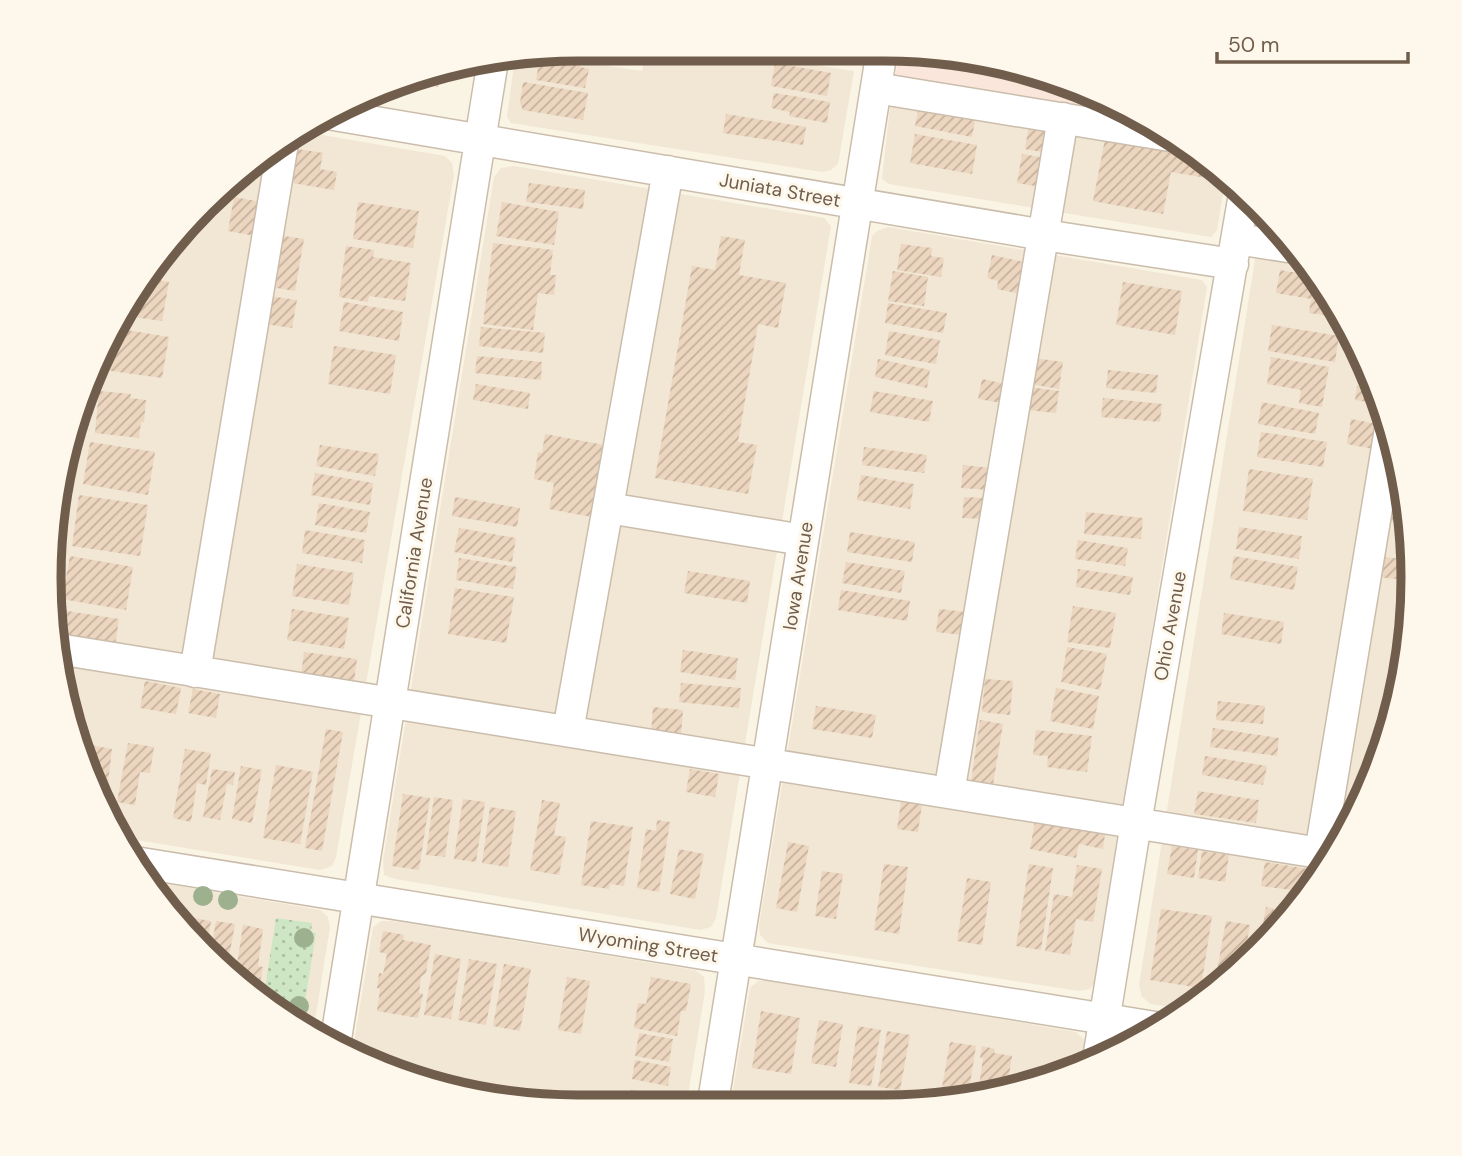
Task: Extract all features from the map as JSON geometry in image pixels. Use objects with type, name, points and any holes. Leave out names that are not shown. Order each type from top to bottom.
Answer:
[{"type":"street","name":"Iowa Avenue","points":[[714,1095],[880,61]]},
{"type":"street","name":"California Avenue","points":[[337,1035],[491,69]]},
{"type":"street","points":[[876,88],[1143,131]]},
{"type":"street","name":"Juniata Street","points":[[345,117],[1044,235],[1235,251],[1281,247]]},
{"type":"street","points":[[949,793],[1063,118]]},
{"type":"street","points":[[195,672],[281,155]]},
{"type":"street","points":[[568,731],[668,171]]},
{"type":"street","name":"Ohio Avenue","points":[[1100,1047],[1242,206]]},
{"type":"street","points":[[1328,843],[1386,456]]},
{"type":"street","points":[[608,508],[803,540]]},
{"type":"street","points":[[67,650],[1321,853]]},
{"type":"street","name":"Wyoming Street","points":[[147,864],[1144,1025]]},
{"type":"shaded area","points":[[576,61],[642,71],[644,61],[789,61],[854,71],[838,164],[831,170],[822,172],[511,123],[507,117],[514,66]]},
{"type":"shaded area","points":[[898,61],[918,62],[985,71],[1071,97],[1069,110],[894,83]]},
{"type":"shaded area","points":[[1071,97],[1113,115],[1171,148],[1224,188],[1217,230],[1211,237],[889,184],[882,179],[891,98],[1069,110]]},
{"type":"shaded area","points":[[314,134],[445,156],[452,163],[454,175],[336,857],[332,866],[320,870],[132,839],[101,776],[79,712],[66,645],[61,578],[66,511],[79,444],[101,380],[130,320],[148,291],[189,237],[237,189]]},
{"type":"shaded area","points":[[514,166],[824,218],[831,226],[716,918],[711,927],[700,930],[384,875],[383,861],[494,177],[501,168]]},
{"type":"shaded area","points":[[1261,225],[1294,263],[1332,320],[1361,380],[1383,444],[1391,477],[1400,544],[1400,612],[1391,679],[1373,744],[1347,807],[1314,865],[1273,919],[1225,967],[1172,1007],[1151,1004],[1142,997],[1139,985]]},
{"type":"shaded area","points":[[888,227],[1202,280],[1207,287],[1095,983],[1090,989],[1079,991],[768,943],[760,935],[759,926],[872,236]]},
{"type":"shaded area","points":[[161,883],[320,910],[328,917],[330,927],[315,1023],[237,967],[189,919]]},
{"type":"shaded area","points":[[381,921],[392,921],[695,970],[704,977],[705,991],[688,1095],[544,1094],[477,1085],[412,1067],[354,1043],[373,927]]},
{"type":"shaded area","points":[[772,980],[1076,1032],[1084,1040],[1086,1053],[1018,1077],[985,1085],[918,1094],[732,1095],[750,988],[758,981]]},
{"type":"green space","points":[[276,918],[312,923],[311,932],[316,933],[303,1015],[265,989]]},
{"type":"building","points":[[576,61],[581,62],[580,67],[589,69],[585,88],[536,80],[539,63]]},
{"type":"building","points":[[775,63],[831,73],[827,96],[771,86]]},
{"type":"building","points":[[439,81],[438,87],[425,85]]},
{"type":"building","points":[[523,82],[588,93],[583,120],[523,110],[520,103]]},
{"type":"building","points":[[774,93],[830,102],[827,123],[789,116],[790,112],[771,108]]},
{"type":"building","points":[[919,105],[976,115],[972,137],[915,126]]},
{"type":"building","points":[[726,114],[806,127],[803,145],[723,133]]},
{"type":"building","points":[[1029,125],[1051,129],[1047,153],[1025,149]]},
{"type":"building","points":[[915,134],[977,145],[972,174],[910,163]]},
{"type":"building","points":[[1106,134],[1166,145],[1208,175],[1207,178],[1171,172],[1163,214],[1093,201]]},
{"type":"building","points":[[291,148],[323,153],[320,169],[337,172],[334,190],[286,182]]},
{"type":"building","points":[[1022,154],[1046,158],[1041,187],[1017,183]]},
{"type":"building","points":[[529,183],[585,190],[583,209],[526,202]]},
{"type":"building","points":[[234,197],[261,202],[255,236],[228,231]]},
{"type":"building","points":[[358,202],[419,211],[413,248],[353,239]]},
{"type":"building","points":[[502,202],[559,212],[554,245],[496,236]]},
{"type":"building","points":[[278,235],[304,239],[295,291],[271,287]]},
{"type":"building","points":[[721,236],[745,240],[739,275],[786,283],[778,328],[758,324],[738,442],[757,445],[748,494],[655,478],[692,266],[715,270]]},
{"type":"building","points":[[493,243],[553,250],[550,275],[556,275],[554,295],[538,293],[533,330],[483,324]]},
{"type":"building","points":[[901,244],[932,248],[931,256],[944,258],[941,277],[897,270]]},
{"type":"building","points":[[346,246],[374,250],[373,257],[411,263],[405,301],[369,296],[368,302],[339,297]]},
{"type":"building","points":[[992,255],[1028,263],[1021,294],[997,289],[998,281],[987,278]]},
{"type":"building","points":[[1280,270],[1302,274],[1329,316],[1309,313],[1311,299],[1276,293]]},
{"type":"building","points":[[893,271],[928,277],[924,306],[888,301]]},
{"type":"building","points":[[156,280],[169,282],[162,321],[132,317]]},
{"type":"building","points":[[1123,282],[1182,291],[1175,335],[1116,325]]},
{"type":"building","points":[[270,296],[297,300],[292,328],[265,324]]},
{"type":"building","points":[[344,302],[403,312],[399,341],[339,331]]},
{"type":"building","points":[[888,303],[947,313],[943,333],[885,323]]},
{"type":"building","points":[[1272,325],[1339,336],[1335,362],[1268,351]]},
{"type":"building","points":[[481,327],[545,333],[543,353],[479,346]]},
{"type":"building","points":[[125,330],[169,337],[162,378],[105,370]]},
{"type":"building","points":[[889,331],[940,340],[936,364],[885,355]]},
{"type":"building","points":[[334,346],[396,355],[390,394],[328,384]]},
{"type":"building","points":[[477,356],[542,362],[541,380],[475,373]]},
{"type":"building","points":[[1271,357],[1329,367],[1322,407],[1299,403],[1301,390],[1267,384]]},
{"type":"building","points":[[1034,358],[1063,362],[1059,389],[1030,384]]},
{"type":"building","points":[[878,359],[930,370],[927,388],[875,377]]},
{"type":"building","points":[[1108,370],[1158,375],[1156,393],[1106,388]]},
{"type":"building","points":[[982,379],[1006,384],[1002,403],[978,399]]},
{"type":"building","points":[[476,384],[530,393],[528,409],[473,400]]},
{"type":"building","points":[[1357,386],[1364,387],[1369,402],[1355,400]]},
{"type":"building","points":[[1029,387],[1059,391],[1056,413],[1027,410]]},
{"type":"building","points":[[99,391],[131,394],[130,398],[146,400],[139,438],[95,433]]},
{"type":"building","points":[[874,391],[933,401],[929,422],[870,412]]},
{"type":"building","points":[[1103,398],[1162,404],[1160,422],[1101,417]]},
{"type":"building","points":[[1262,402],[1319,413],[1315,434],[1258,424]]},
{"type":"building","points":[[1351,419],[1377,424],[1373,449],[1347,444]]},
{"type":"building","points":[[1261,432],[1327,442],[1323,467],[1257,457]]},
{"type":"building","points":[[545,434],[610,446],[597,518],[549,509],[554,483],[534,479],[538,452],[542,453]]},
{"type":"building","points":[[90,442],[155,452],[148,495],[83,484]]},
{"type":"building","points":[[320,445],[379,454],[375,476],[316,466]]},
{"type":"building","points":[[864,447],[927,455],[924,473],[862,465]]},
{"type":"building","points":[[963,465],[991,468],[989,490],[961,488]]},
{"type":"building","points":[[1249,469],[1313,479],[1307,520],[1243,511]]},
{"type":"building","points":[[315,473],[373,483],[370,505],[311,495]]},
{"type":"building","points":[[861,475],[914,484],[910,509],[857,500]]},
{"type":"building","points":[[79,495],[148,505],[140,556],[72,546]]},
{"type":"building","points":[[1390,495],[1394,495],[1397,521],[1387,520]]},
{"type":"building","points":[[455,497],[520,508],[517,527],[452,516]]},
{"type":"building","points":[[964,497],[987,498],[986,519],[962,518]]},
{"type":"building","points":[[319,503],[370,512],[366,533],[315,525]]},
{"type":"building","points":[[1086,512],[1143,518],[1141,539],[1084,534]]},
{"type":"building","points":[[1239,527],[1302,536],[1299,559],[1236,549]]},
{"type":"building","points":[[459,528],[516,538],[512,562],[454,552]]},
{"type":"building","points":[[305,530],[365,540],[362,563],[302,553]]},
{"type":"building","points":[[850,532],[915,542],[912,562],[847,552]]},
{"type":"building","points":[[1078,540],[1128,548],[1125,566],[1075,559]]},
{"type":"building","points":[[70,556],[133,567],[126,610],[62,599]]},
{"type":"building","points":[[1234,556],[1298,567],[1294,590],[1230,579]]},
{"type":"building","points":[[1382,557],[1400,559],[1401,580],[1379,577]]},
{"type":"building","points":[[459,558],[517,567],[513,589],[456,580]]},
{"type":"building","points":[[846,562],[905,571],[901,593],[842,583]]},
{"type":"building","points":[[297,564],[354,573],[349,605],[292,596]]},
{"type":"building","points":[[1078,569],[1133,577],[1130,595],[1076,587]]},
{"type":"building","points":[[688,571],[750,581],[747,603],[684,593]]},
{"type":"building","points":[[455,588],[514,597],[506,643],[448,634]]},
{"type":"building","points":[[841,590],[910,601],[907,621],[838,610]]},
{"type":"building","points":[[1073,606],[1116,613],[1110,648],[1067,642]]},
{"type":"building","points":[[292,609],[349,618],[344,649],[287,640]]},
{"type":"building","points":[[939,609],[966,612],[963,635],[936,632]]},
{"type":"building","points":[[62,610],[119,619],[115,646],[65,638]]},
{"type":"building","points":[[1224,613],[1284,622],[1281,644],[1221,634]]},
{"type":"building","points":[[1067,647],[1107,654],[1100,690],[1061,682]]},
{"type":"building","points":[[683,650],[738,658],[735,680],[680,672]]},
{"type":"building","points":[[304,652],[357,659],[353,689],[300,682]]},
{"type":"building","points":[[985,679],[1013,681],[1010,715],[982,712]]},
{"type":"building","points":[[145,681],[181,688],[176,714],[140,708]]},
{"type":"building","points":[[681,683],[741,688],[739,708],[679,702]]},
{"type":"building","points":[[1056,688],[1099,696],[1093,729],[1050,721]]},
{"type":"building","points":[[193,689],[220,694],[216,718],[188,713]]},
{"type":"building","points":[[1218,701],[1265,706],[1263,724],[1216,720]]},
{"type":"building","points":[[816,706],[876,715],[872,738],[812,729]]},
{"type":"building","points":[[653,707],[683,710],[681,736],[651,734]]},
{"type":"building","points":[[980,720],[1003,724],[992,791],[970,788]]},
{"type":"building","points":[[1213,728],[1279,738],[1277,756],[1210,747]]},
{"type":"building","points":[[326,729],[343,732],[322,851],[305,848]]},
{"type":"building","points":[[1036,730],[1092,736],[1087,772],[1047,767],[1048,756],[1033,755]]},
{"type":"building","points":[[128,743],[154,747],[150,773],[140,772],[135,805],[117,802]]},
{"type":"building","points":[[89,745],[112,749],[107,790]]},
{"type":"building","points":[[185,749],[211,753],[206,785],[197,783],[191,822],[173,818]]},
{"type":"building","points":[[1205,756],[1267,766],[1263,785],[1202,775]]},
{"type":"building","points":[[276,765],[313,772],[300,844],[263,838]]},
{"type":"building","points":[[241,766],[262,770],[252,823],[232,819]]},
{"type":"building","points":[[212,769],[235,772],[233,785],[227,784],[220,820],[203,817]]},
{"type":"building","points":[[690,769],[719,774],[715,797],[686,792]]},
{"type":"building","points":[[1198,791],[1259,800],[1256,823],[1194,814]]},
{"type":"building","points":[[403,794],[430,798],[419,870],[392,866]]},
{"type":"building","points":[[434,797],[453,800],[445,857],[426,855]]},
{"type":"building","points":[[463,799],[485,802],[476,862],[454,859]]},
{"type":"building","points":[[542,800],[560,803],[554,835],[566,837],[559,875],[530,870]]},
{"type":"building","points":[[901,801],[922,804],[918,832],[897,829]]},
{"type":"building","points":[[490,807],[516,811],[508,867],[482,863]]},
{"type":"building","points":[[657,820],[670,822],[659,892],[637,888],[646,829],[656,831]]},
{"type":"building","points":[[591,821],[633,827],[624,886],[610,884],[609,889],[581,885]]},
{"type":"building","points":[[1035,821],[1105,834],[1103,849],[1079,844],[1076,858],[1030,849]]},
{"type":"building","points":[[788,842],[809,846],[797,912],[776,908]]},
{"type":"building","points":[[1172,846],[1198,850],[1194,878],[1167,874]]},
{"type":"building","points":[[679,849],[704,854],[695,899],[670,894]]},
{"type":"building","points":[[1202,851],[1229,855],[1225,882],[1198,878]]},
{"type":"building","points":[[1265,862],[1311,869],[1296,890],[1261,886]]},
{"type":"building","points":[[884,864],[908,867],[899,934],[874,930]]},
{"type":"building","points":[[1029,864],[1053,868],[1041,950],[1016,946]]},
{"type":"building","points":[[1077,865],[1102,869],[1093,922],[1076,919],[1070,955],[1045,951],[1054,894],[1072,897]]},
{"type":"building","points":[[822,871],[843,874],[836,919],[815,916]]},
{"type":"building","points":[[967,878],[991,882],[982,945],[957,941]]},
{"type":"building","points":[[1266,907],[1274,909],[1273,915],[1276,915],[1262,930]]},
{"type":"building","points":[[1161,909],[1212,916],[1201,986],[1150,980]]},
{"type":"building","points":[[189,919],[211,921],[208,938]]},
{"type":"building","points":[[216,921],[235,924],[229,957],[235,959],[234,964],[213,943]]},
{"type":"building","points":[[1226,921],[1250,925],[1246,946],[1216,974]]},
{"type":"building","points":[[243,925],[263,929],[258,966],[263,967],[260,985],[237,967]]},
{"type":"building","points":[[383,931],[404,935],[403,940],[431,945],[426,973],[421,977],[419,993],[423,994],[418,1018],[377,1011],[379,973],[383,974],[387,954],[379,952]]},
{"type":"building","points":[[435,954],[461,959],[451,1019],[424,1015]]},
{"type":"building","points":[[469,959],[497,964],[486,1025],[458,1020]]},
{"type":"building","points":[[504,964],[531,969],[520,1031],[493,1026]]},
{"type":"building","points":[[567,977],[590,981],[581,1034],[558,1030]]},
{"type":"building","points":[[651,977],[691,984],[686,1011],[681,1011],[677,1036],[634,1028],[638,1003],[646,1004]]},
{"type":"building","points":[[761,1011],[800,1018],[791,1074],[752,1068]]},
{"type":"building","points":[[819,1020],[843,1024],[836,1067],[811,1063]]},
{"type":"building","points":[[858,1026],[881,1030],[871,1086],[849,1083]]},
{"type":"building","points":[[887,1031],[910,1035],[900,1090],[878,1087]]},
{"type":"building","points":[[639,1033],[673,1039],[669,1062],[635,1056]]},
{"type":"building","points":[[950,1042],[976,1046],[969,1087],[941,1091]]},
{"type":"building","points":[[982,1046],[995,1049],[994,1053],[1012,1056],[1009,1075],[1015,1078],[979,1086],[983,1058],[980,1058]]},
{"type":"building","points":[[635,1060],[671,1067],[668,1086],[632,1079]]},
{"type":"building","points":[[631,1090],[665,1095],[630,1095]]}]
